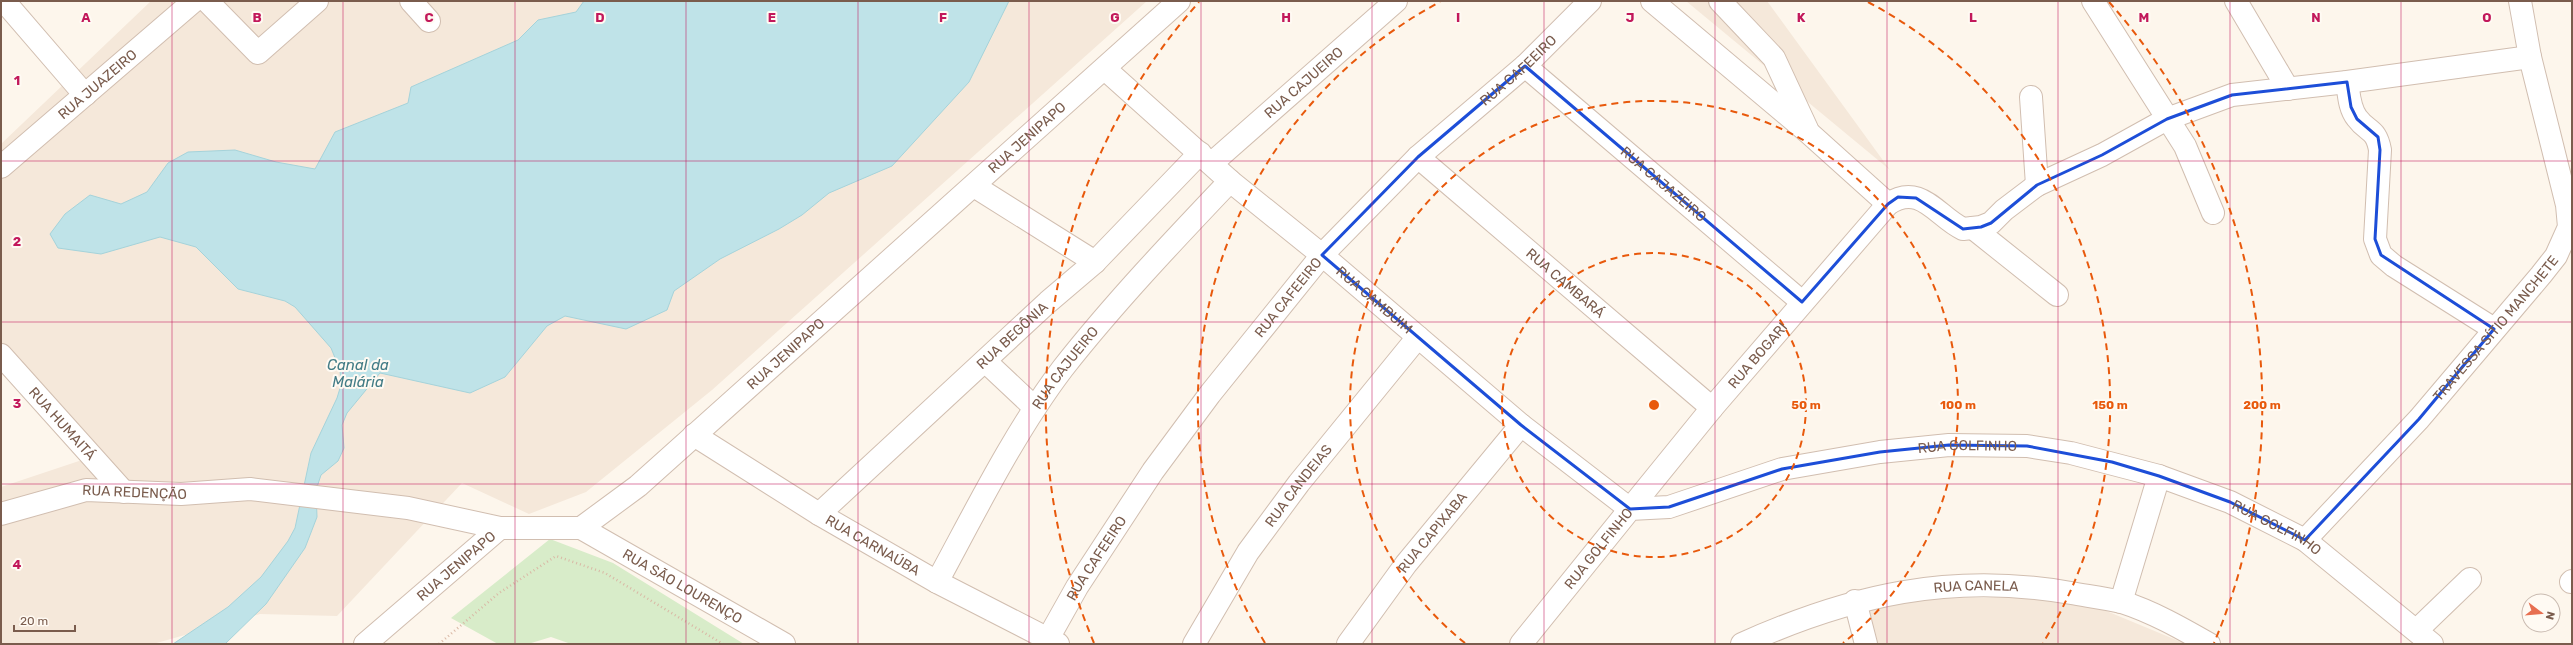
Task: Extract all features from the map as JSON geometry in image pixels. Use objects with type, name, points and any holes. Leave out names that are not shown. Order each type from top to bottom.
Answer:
[{"type":"street","points":[[4,1],[85,96]]},
{"type":"street","name":"RUA JUAZEIRO","points":[[1,167],[194,1]]},
{"type":"street","points":[[207,1],[258,53],[318,1]]},
{"type":"street","points":[[411,1],[429,21]]},
{"type":"street","name":"RUA JENIPAPO","points":[[365,644],[500,528],[581,528],[638,486],[1105,69],[1179,1]]},
{"type":"street","name":"RUA CAJUEIRO","points":[[1206,158],[1396,1]]},
{"type":"street","name":"RUA CAFEEIRO","points":[[1050,642],[1077,587],[1152,471],[1210,394],[1322,255],[1418,157],[1525,66],[1590,1]]},
{"type":"street","points":[[1652,1],[1809,133],[1888,204],[1898,198],[1916,198],[1940,211],[1956,226],[1963,229],[1982,226],[2037,185],[2102,155],[2167,119],[2232,95],[2347,82],[2530,57]]},
{"type":"street","points":[[1720,1],[1774,58],[1809,133]]},
{"type":"street","points":[[2093,1],[2184,146],[2213,214]]},
{"type":"street","points":[[2236,1],[2288,89]]},
{"type":"street","name":"TRAVESSA SÍTIO MANCHETE","points":[[2305,540],[2419,420],[2556,256],[2569,227],[2567,205],[2530,57],[2520,1]]},
{"type":"street","name":"RUA CAJAZEIRO","points":[[1525,66],[1802,302]]},
{"type":"street","name":"RUA CAMBUIM","points":[[1105,69],[1230,180],[1322,255],[1521,425],[1630,509]]},
{"type":"street","points":[[2347,82],[2351,107],[2357,119],[2378,137],[2380,150],[2375,239],[2381,255],[2394,266],[2494,329]]},
{"type":"street","points":[[2031,97],[2037,185]]},
{"type":"street","name":"RUA CAMBARÁ","points":[[1418,157],[1712,408]]},
{"type":"street","name":"RUA BEGÔNIA","points":[[819,514],[1048,302],[1096,262],[1206,158]]},
{"type":"street","name":"RUA CAJUEIRO","points":[[937,582],[1035,408],[1063,369],[1128,291],[1230,180]]},
{"type":"street","points":[[974,186],[1096,262]]},
{"type":"street","name":"RUA BOGARI","points":[[1630,509],[1712,408],[1888,204]]},
{"type":"street","points":[[1982,226],[2057,295]]},
{"type":"street","name":"RUA CANDEIAS","points":[[1194,644],[1248,552],[1357,409],[1418,337]]},
{"type":"street","name":"RUA HUMAITÁ","points":[[1,355],[124,492]]},
{"type":"street","points":[[985,361],[1035,408]]},
{"type":"street","name":"RUA CAPIXABA","points":[[1348,644],[1406,564],[1521,425]]},
{"type":"street","name":"RUA CARNAÚBA","points":[[694,435],[819,514],[937,582],[1050,642]]},
{"type":"street","name":"RUA GOLFINHO","points":[[1521,644],[1630,509],[1669,507],[1782,469],[1880,452],[1949,444],[2027,446],[2112,462],[2160,476],[2230,502],[2305,540],[2425,637]]},
{"type":"street","points":[[2122,602],[2160,476]]},
{"type":"street","name":"RUA REDENÇÃO","points":[[1,514],[86,490],[181,494],[250,489],[272,493],[408,508],[500,528]]},
{"type":"street","name":"RUA SÃO LOURENÇO","points":[[581,528],[784,644]]},
{"type":"street","points":[[2425,637],[2470,579]]},
{"type":"street","name":"RUA CANELA","points":[[1742,644],[1794,620],[1855,601],[1932,587],[2003,585],[2037,587],[2122,602],[2173,623],[2209,644]]},
{"type":"street","points":[[1855,601],[1866,644]]},
{"type":"path","points":[[439,644],[499,593],[556,556],[605,573],[723,644]]},
{"type":"highlighted area","points":[[1525,66],[1802,302],[1888,204],[1898,197],[1916,198],[1963,229],[1981,227],[1991,223],[2037,185],[2102,155],[2167,119],[2232,95],[2347,82],[2351,107],[2357,119],[2378,137],[2380,150],[2375,239],[2381,255],[2494,329],[2419,419],[2305,540],[2230,502],[2159,476],[2112,462],[2027,446],[1949,445],[1880,452],[1782,469],[1669,507],[1630,509],[1521,425],[1322,255],[1418,157]]},
{"type":"shaded area","points":[[151,1],[1147,1],[712,390],[586,492],[529,514],[462,483],[337,616],[260,614],[153,644],[1,644],[1,487],[91,457],[1,344],[1,144]]},
{"type":"shaded area","points":[[1686,1],[1767,1],[1890,170]]},
{"type":"shaded area","points":[[2035,597],[2104,610],[2186,644],[1877,644],[1869,609],[1908,599]]},
{"type":"green space","points":[[550,539],[613,563],[744,644],[571,644],[551,637],[528,644],[498,644],[451,618]]},
{"type":"water","name":"Canal da Malária","points":[[584,1],[1009,1],[969,82],[892,166],[829,193],[802,215],[779,229],[720,259],[674,291],[667,310],[626,329],[565,316],[547,326],[505,377],[470,393],[380,373],[347,413],[342,425],[344,448],[338,461],[321,475],[316,490],[317,517],[305,548],[266,604],[225,644],[173,644],[228,607],[261,577],[288,541],[295,528],[311,453],[337,398],[341,385],[340,370],[331,348],[295,307],[285,301],[238,289],[196,247],[160,237],[101,254],[58,248],[50,234],[65,214],[90,195],[121,204],[147,192],[168,163],[188,152],[235,150],[276,162],[315,169],[335,132],[408,103],[411,87],[518,40],[538,20],[576,12]]}]
